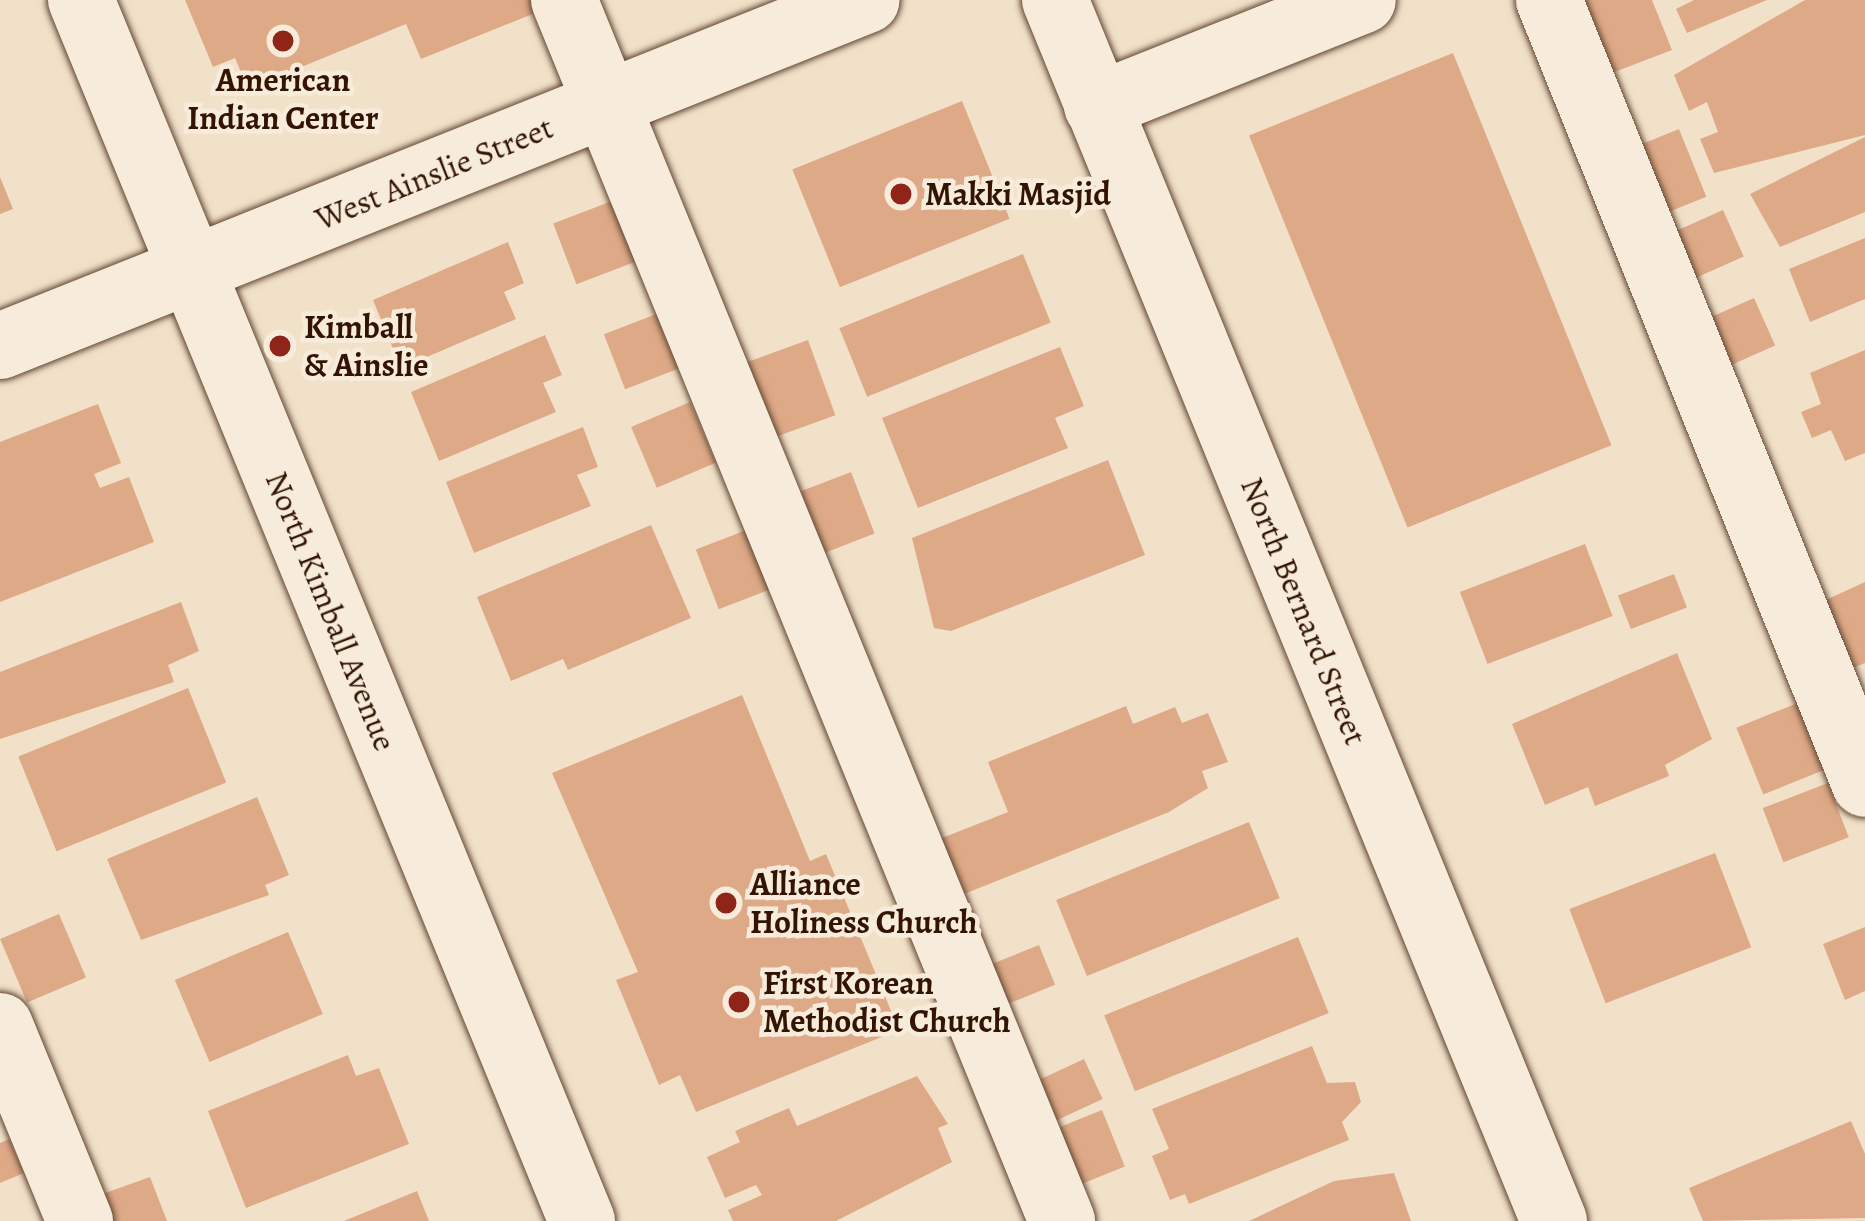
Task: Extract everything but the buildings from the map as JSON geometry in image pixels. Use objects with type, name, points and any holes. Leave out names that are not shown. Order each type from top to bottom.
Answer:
[{"type":"street","name":"North Kimball Avenue","points":[[81,0],[582,1221]]},
{"type":"street","points":[[564,0],[1062,1221]]},
{"type":"street","name":"West Ainslie Street","points":[[0,346],[867,0]]},
{"type":"street","name":"North Bernard Street","points":[[1055,0],[1554,1221]]},
{"type":"street","points":[[1097,106],[1363,0]]},
{"type":"street","points":[[1549,0],[1865,784]]},
{"type":"street","points":[[0,1026],[80,1221]]},
{"type":"place","name":"American Indian Center","points":[[283,41]]},
{"type":"place","name":"Makki Masjid","points":[[901,194]]},
{"type":"place","name":"Kimball & Ainslie","points":[[280,346]]},
{"type":"place","name":"Alliance Holiness Church","points":[[726,903]]},
{"type":"place","name":"First Korean Methodist Church","points":[[739,1002]]}]
